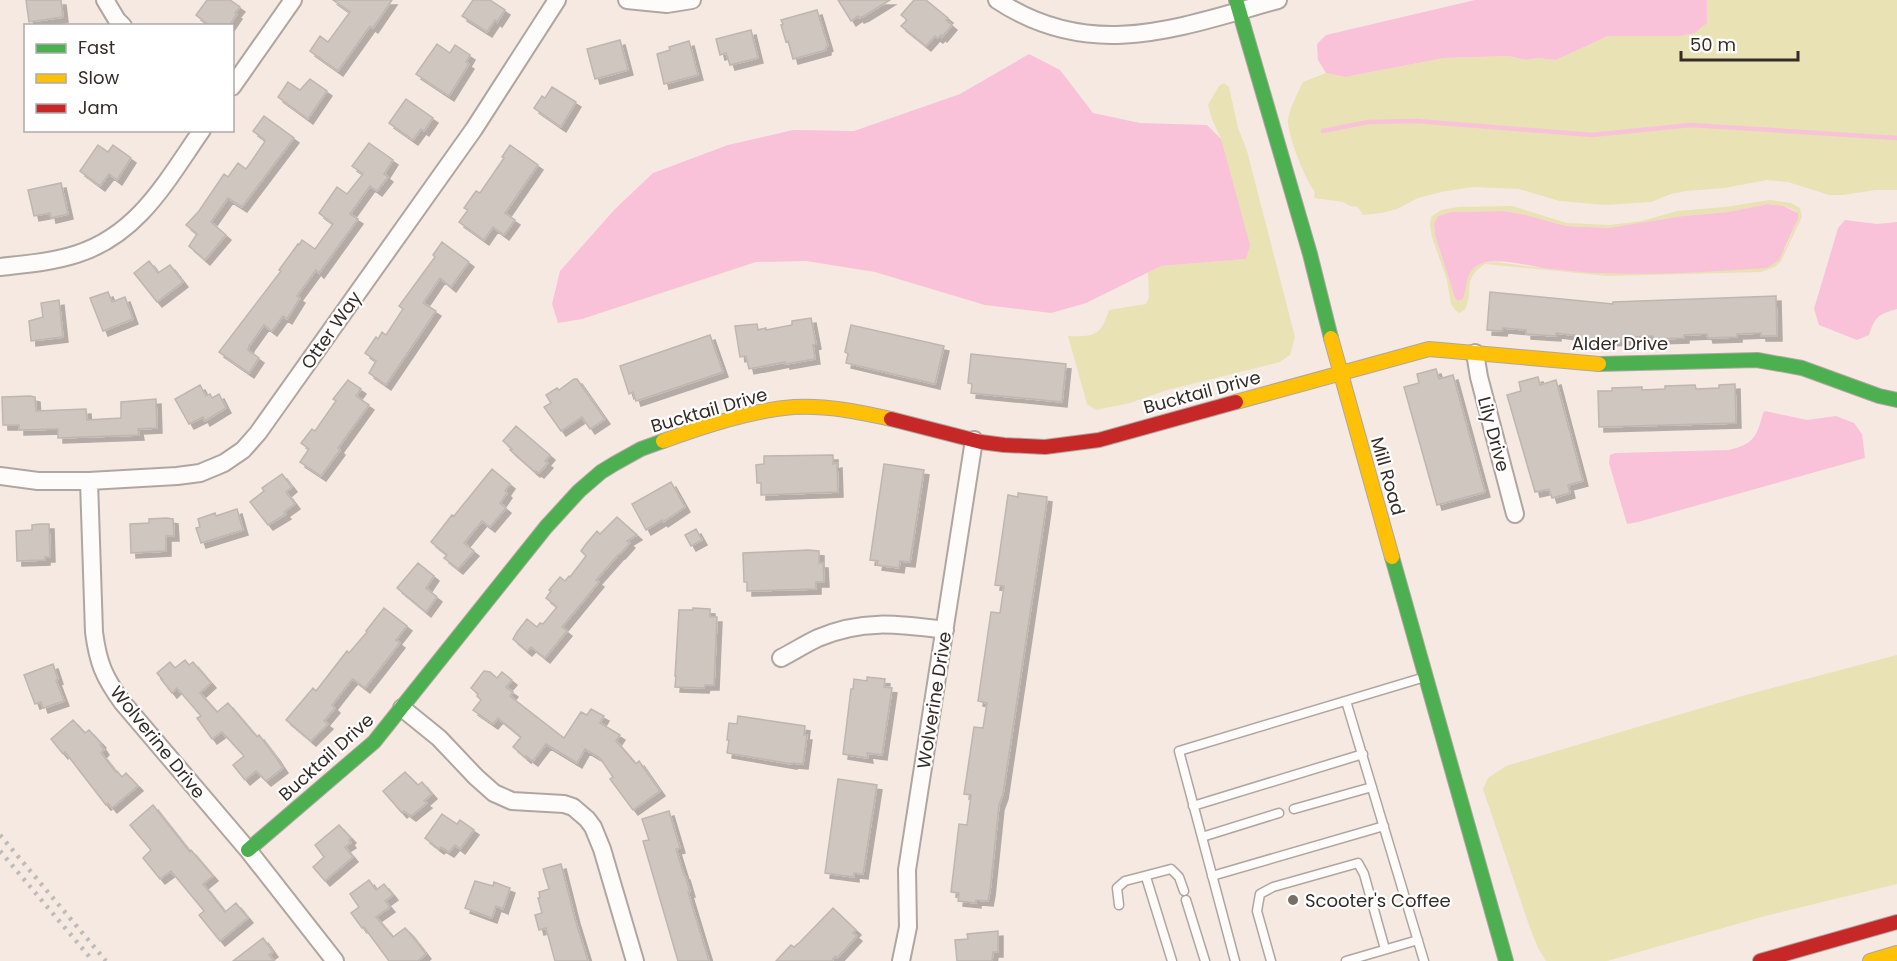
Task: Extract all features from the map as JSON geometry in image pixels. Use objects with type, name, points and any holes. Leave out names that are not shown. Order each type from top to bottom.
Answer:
[{"type":"street","points":[[105,0],[121,24]]},
{"type":"street","points":[[234,84],[293,0]]},
{"type":"street","name":"Otter Way","points":[[0,476],[38,481],[89,481],[177,476],[200,473],[224,463],[243,450],[258,433],[474,129],[557,0]]},
{"type":"street","points":[[627,0],[667,4],[692,0]]},
{"type":"street","points":[[997,0],[1046,24],[1105,35],[1138,35],[1171,30],[1237,5],[1278,0]]},
{"type":"street","name":"Mill Road","points":[[1237,5],[1310,254],[1340,373],[1506,961]]},
{"type":"street","points":[[0,267],[66,257],[107,241],[134,222],[155,198],[201,132]]},
{"type":"street","name":"Alder Drive","points":[[1340,373],[1429,349],[1593,364],[1757,360],[1802,368],[1879,396],[1897,400]]},
{"type":"street","name":"Lily Drive","points":[[1475,353],[1479,377],[1515,514]]},
{"type":"street","name":"Bucktail Drive","points":[[248,850],[374,742],[572,497],[601,472],[636,452],[672,437],[728,420],[764,411],[794,407],[824,407],[852,411],[974,440],[1026,447],[1062,446],[1099,440],[1340,373]]},
{"type":"street","name":"Wolverine Drive","points":[[901,961],[908,927],[908,870],[974,440]]},
{"type":"street","name":"Wolverine Drive","points":[[89,481],[94,632],[97,655],[106,680],[122,702],[248,850],[335,961]]},
{"type":"street","points":[[781,658],[817,638],[842,629],[867,624],[894,623],[945,630]]},
{"type":"street","points":[[402,708],[439,738],[476,777],[495,793],[512,801],[564,804],[573,807],[587,819],[602,849],[634,961]]},
{"type":"street","points":[[1760,961],[1897,922]]},
{"type":"street","points":[[1870,961],[1897,953]]},
{"type":"lane","points":[[1235,961],[1179,752],[1425,677]]},
{"type":"lane","points":[[1346,701],[1424,961]]},
{"type":"lane","points":[[1193,806],[1363,754]]},
{"type":"lane","points":[[1294,809],[1372,787]]},
{"type":"lane","points":[[1202,837],[1279,813]]},
{"type":"lane","points":[[1212,876],[1384,826]]},
{"type":"lane","points":[[1271,961],[1257,911],[1260,894],[1273,887],[1358,863],[1364,874],[1385,949]]},
{"type":"lane","points":[[1119,905],[1117,888],[1125,881],[1171,869],[1179,877],[1184,891]]},
{"type":"lane","points":[[1146,877],[1172,961]]},
{"type":"lane","points":[[1186,900],[1205,961]]},
{"type":"lane","points":[[1346,961],[1368,958],[1385,949],[1418,940]]},
{"type":"shaded area","points":[[1475,0],[1707,0],[1707,23],[1695,33],[1681,36],[1608,36],[1556,60],[1538,58],[1526,60],[1508,56],[1444,58],[1345,77],[1326,73],[1318,60],[1317,44],[1326,35]]},
{"type":"shaded area","points":[[1707,0],[1897,0],[1897,190],[1829,195],[1788,182],[1767,180],[1725,188],[1686,191],[1651,202],[1605,205],[1560,201],[1519,189],[1473,187],[1441,192],[1418,198],[1397,209],[1363,215],[1358,207],[1343,202],[1314,198],[1315,192],[1298,158],[1288,122],[1291,108],[1303,82],[1326,73],[1345,77],[1444,58],[1508,56],[1526,60],[1538,58],[1556,60],[1608,36],[1681,36],[1695,33],[1707,23]]},
{"type":"shaded area","points":[[1029,54],[1060,70],[1093,113],[1140,123],[1207,125],[1221,139],[1250,245],[1246,259],[1161,266],[1086,303],[1051,313],[985,305],[875,272],[806,261],[756,262],[582,319],[558,323],[552,304],[560,271],[615,209],[653,173],[728,145],[793,130],[854,131],[960,94]]},
{"type":"shaded area","points":[[1224,83],[1229,87],[1238,128],[1247,151],[1295,337],[1290,355],[1280,362],[1167,390],[1130,403],[1096,410],[1087,404],[1068,336],[1095,333],[1103,325],[1109,310],[1146,304],[1149,297],[1148,272],[1161,266],[1246,259],[1221,139],[1208,105],[1219,86]]},
{"type":"shaded area","points":[[1770,200],[1791,203],[1800,208],[1802,217],[1781,261],[1775,267],[1761,272],[1608,276],[1485,264],[1473,274],[1468,303],[1465,310],[1459,313],[1451,304],[1447,280],[1430,225],[1431,217],[1441,210],[1458,207],[1512,206],[1567,223],[1610,225],[1642,221],[1677,211]],"holes":[[[1768,204],[1788,207],[1798,213],[1798,219],[1785,249],[1626,273],[1564,271],[1496,262],[1481,263],[1471,270],[1458,301],[1455,298],[1435,235],[1434,223],[1438,216],[1451,212],[1503,211],[1566,226],[1608,228],[1683,216],[1728,212]]]},
{"type":"shaded area","points":[[1768,204],[1783,206],[1798,213],[1798,219],[1779,260],[1767,268],[1626,274],[1571,271],[1494,261],[1480,264],[1471,271],[1463,299],[1458,301],[1455,298],[1435,235],[1434,223],[1438,216],[1451,212],[1503,211],[1566,226],[1608,228],[1683,216],[1728,212]]},
{"type":"shaded area","points":[[1845,220],[1877,224],[1897,222],[1897,309],[1879,317],[1873,324],[1869,335],[1857,340],[1819,325],[1814,309],[1838,228]]},
{"type":"shaded area","points":[[1765,411],[1807,420],[1836,416],[1854,423],[1862,434],[1865,458],[1627,524],[1609,463],[1610,455],[1737,448],[1753,438]]},
{"type":"shaded area","points":[[1897,655],[1897,884],[1765,916],[1607,961],[1546,961],[1530,928],[1483,789],[1488,778],[1506,766],[1742,696]]},
{"type":"building","points":[[26,0],[61,0],[63,17],[29,22]]},
{"type":"building","points":[[207,0],[230,0],[240,7],[230,24],[207,24],[196,15]]},
{"type":"building","points":[[333,0],[392,0],[373,28],[370,26],[338,71],[310,51],[320,36],[328,42],[350,12]]},
{"type":"building","points":[[473,0],[490,0],[505,10],[487,32],[462,16]]},
{"type":"building","points":[[838,0],[890,0],[851,21]]},
{"type":"building","points":[[914,0],[926,0],[948,18],[946,20],[952,25],[942,37],[941,35],[938,38],[935,36],[926,46],[901,26],[907,20],[901,15]]},
{"type":"building","points":[[817,10],[828,46],[826,50],[793,59],[781,20]]},
{"type":"building","points":[[751,30],[758,58],[730,65],[726,53],[720,55],[716,39]]},
{"type":"building","points":[[620,40],[628,70],[595,79],[587,49]]},
{"type":"building","points":[[689,41],[698,75],[664,84],[657,54],[670,50],[669,47]]},
{"type":"building","points":[[437,44],[450,53],[455,45],[470,55],[466,62],[469,64],[449,96],[416,74]]},
{"type":"building","points":[[310,79],[327,91],[308,119],[278,97],[288,82],[300,90]]},
{"type":"building","points":[[552,87],[576,102],[561,127],[534,108],[542,96],[545,98]]},
{"type":"building","points":[[406,99],[433,118],[424,131],[421,129],[413,140],[389,123]]},
{"type":"building","points":[[264,116],[294,138],[242,207],[228,198],[211,222],[226,235],[205,260],[189,246],[197,234],[186,225],[199,211],[224,174],[228,177],[238,163],[246,169],[264,143],[265,140],[253,131]]},
{"type":"building","points":[[369,143],[393,160],[384,174],[388,177],[377,191],[370,186],[350,214],[358,219],[319,273],[316,270],[297,296],[300,298],[287,319],[283,316],[272,331],[264,325],[249,346],[248,350],[259,358],[249,373],[219,352],[281,271],[279,270],[298,244],[302,240],[315,249],[333,224],[319,213],[337,187],[347,194],[363,174],[352,166]]},
{"type":"building","points":[[98,145],[108,152],[113,145],[131,158],[117,180],[109,174],[100,186],[80,171]]},
{"type":"building","points":[[510,145],[538,165],[505,213],[515,220],[504,235],[493,227],[484,240],[459,222],[468,210],[464,208],[476,191],[480,193],[504,158],[502,157]]},
{"type":"building","points":[[61,183],[68,214],[51,218],[50,213],[34,216],[28,190]]},
{"type":"building","points":[[442,242],[469,262],[451,287],[440,278],[423,303],[436,311],[386,385],[369,373],[376,361],[365,353],[376,337],[378,339],[382,332],[386,335],[403,309],[399,306],[435,257],[433,255]]},
{"type":"building","points":[[149,261],[158,273],[170,265],[183,282],[157,302],[134,273]]},
{"type":"building","points":[[108,292],[112,302],[125,297],[133,319],[103,331],[90,298]]},
{"type":"building","points":[[1490,292],[1613,304],[1613,302],[1776,296],[1777,336],[1761,336],[1761,333],[1708,338],[1707,334],[1684,335],[1684,338],[1654,339],[1653,336],[1602,341],[1579,339],[1580,336],[1556,333],[1556,336],[1526,334],[1526,330],[1503,328],[1502,331],[1487,330]]},
{"type":"building","points":[[59,300],[63,337],[31,341],[29,321],[43,317],[41,303]]},
{"type":"building","points":[[811,318],[816,344],[813,345],[815,359],[749,369],[746,356],[740,357],[735,326],[757,324],[758,330],[766,328],[766,330],[792,325],[792,321]]},
{"type":"building","points":[[851,325],[944,346],[935,384],[846,363],[848,354],[845,352]]},
{"type":"building","points":[[710,335],[723,372],[636,401],[633,392],[629,394],[620,366]]},
{"type":"building","points":[[971,354],[1066,364],[1062,402],[971,393],[972,384],[968,383]]},
{"type":"building","points":[[1436,369],[1439,379],[1453,375],[1485,492],[1437,505],[1404,387],[1419,383],[1417,374]]},
{"type":"building","points":[[1538,377],[1540,385],[1556,380],[1583,481],[1568,485],[1570,493],[1552,498],[1549,489],[1535,492],[1507,395],[1521,391],[1519,382]]},
{"type":"building","points":[[577,379],[605,419],[590,429],[582,417],[561,431],[544,407],[551,403],[546,395],[557,388],[559,390]]},
{"type":"building","points":[[348,380],[361,389],[356,396],[369,405],[321,476],[300,462],[309,449],[301,443],[312,429],[315,431],[336,401],[333,399]]},
{"type":"building","points":[[1735,384],[1736,423],[1599,427],[1598,391],[1642,387],[1642,390],[1665,389],[1665,386],[1695,385],[1696,389],[1719,388],[1719,385]]},
{"type":"building","points":[[200,385],[206,396],[210,394],[212,398],[219,394],[226,408],[205,421],[203,417],[189,424],[175,399]]},
{"type":"building","points":[[2,397],[35,397],[36,411],[86,409],[87,420],[121,418],[121,402],[156,399],[157,428],[138,429],[139,435],[58,438],[58,429],[19,430],[19,425],[3,425]]},
{"type":"building","points":[[516,426],[550,455],[545,461],[548,463],[539,473],[510,450],[512,449],[503,441]]},
{"type":"building","points":[[833,455],[833,464],[837,463],[838,492],[761,495],[761,483],[757,483],[756,465],[764,464],[764,456]]},
{"type":"building","points":[[884,464],[924,470],[910,562],[900,561],[899,568],[877,565],[878,561],[870,560]]},
{"type":"building","points":[[492,469],[510,484],[500,503],[506,508],[490,527],[482,521],[464,543],[474,551],[458,569],[444,558],[447,555],[431,542]]},
{"type":"building","points":[[282,474],[292,487],[286,492],[295,504],[284,512],[286,514],[268,525],[250,502],[264,491],[262,488]]},
{"type":"building","points":[[671,482],[685,507],[646,530],[632,504]]},
{"type":"building","points":[[1018,493],[1047,497],[1003,794],[999,805],[990,891],[988,901],[976,900],[976,903],[958,901],[959,893],[951,892],[959,824],[967,825],[971,795],[964,794],[974,727],[983,728],[987,703],[978,701],[991,612],[1000,613],[1004,586],[995,585],[1008,495],[1018,497]]},
{"type":"building","points":[[237,509],[243,530],[201,543],[196,528],[200,527],[198,519]]},
{"type":"building","points":[[617,517],[637,535],[627,541],[630,543],[596,580],[599,582],[562,627],[567,631],[545,658],[531,647],[527,651],[513,639],[517,632],[527,619],[537,627],[540,623],[543,624],[557,607],[546,598],[551,591],[549,590],[560,577],[565,581],[570,577],[586,556],[581,551],[586,544],[597,531],[600,534]]},
{"type":"building","points":[[149,519],[173,519],[174,536],[166,536],[166,551],[131,553],[130,524],[149,523]]},
{"type":"building","points":[[49,524],[50,557],[45,557],[45,560],[17,561],[16,531],[32,530],[32,525]]},
{"type":"building","points":[[696,529],[702,540],[691,546],[685,535]]},
{"type":"building","points":[[819,551],[819,563],[823,563],[824,582],[816,582],[816,589],[747,591],[747,582],[744,582],[743,553]]},
{"type":"building","points":[[418,563],[434,576],[426,588],[437,597],[426,612],[397,588]]},
{"type":"building","points":[[384,608],[407,626],[396,640],[400,643],[365,688],[353,679],[350,682],[332,705],[335,708],[324,721],[328,724],[311,741],[286,720],[313,688],[316,691],[347,651],[349,653],[367,632]]},
{"type":"building","points":[[693,608],[710,609],[710,617],[717,617],[714,685],[705,685],[704,688],[675,687],[679,610],[693,610]]},
{"type":"building","points":[[185,660],[189,665],[193,662],[211,683],[200,693],[217,712],[228,703],[257,737],[259,735],[283,768],[266,781],[256,771],[245,780],[233,765],[244,756],[222,732],[212,739],[197,718],[201,716],[177,688],[172,693],[157,673],[170,662],[175,668]]},
{"type":"building","points":[[53,664],[64,701],[43,708],[41,702],[35,704],[24,675]]},
{"type":"building","points":[[484,671],[490,672],[497,678],[502,672],[512,680],[506,687],[513,692],[510,696],[564,738],[581,712],[587,715],[591,709],[604,716],[600,723],[620,735],[616,741],[636,764],[639,761],[660,791],[633,810],[610,779],[613,777],[600,758],[585,749],[577,763],[546,744],[533,761],[526,756],[526,758],[513,747],[521,737],[498,718],[493,724],[473,710],[481,700],[471,688]]},
{"type":"building","points":[[867,677],[885,679],[884,687],[892,688],[882,755],[867,753],[868,758],[843,754],[854,679],[867,681]]},
{"type":"building","points":[[738,716],[805,726],[804,735],[807,735],[803,764],[727,753],[729,723],[737,724]]},
{"type":"building","points":[[73,720],[85,733],[89,730],[101,743],[104,750],[101,753],[116,772],[122,777],[126,773],[138,786],[112,808],[108,803],[106,805],[65,752],[63,754],[51,739]]},
{"type":"building","points":[[405,772],[418,785],[422,782],[432,794],[424,801],[427,803],[411,816],[404,811],[402,813],[383,791]]},
{"type":"building","points":[[838,779],[877,785],[863,874],[854,873],[854,877],[825,873]]},
{"type":"building","points":[[153,805],[190,852],[191,850],[213,876],[203,884],[225,912],[236,903],[248,918],[220,941],[199,915],[204,911],[171,871],[160,879],[143,858],[151,850],[130,825]]},
{"type":"building","points":[[669,811],[680,848],[676,849],[709,961],[678,961],[643,841],[649,840],[642,819]]},
{"type":"building","points":[[442,814],[457,824],[460,820],[474,830],[460,849],[455,845],[449,852],[441,847],[439,849],[425,838]]},
{"type":"building","points":[[339,825],[351,838],[349,840],[351,843],[345,847],[353,857],[325,881],[313,867],[324,857],[315,845]]},
{"type":"building","points":[[561,864],[588,961],[555,961],[546,928],[539,930],[535,915],[542,913],[538,898],[540,898],[539,892],[549,889],[543,869]]},
{"type":"building","points":[[369,880],[376,890],[384,884],[393,895],[385,901],[390,907],[376,917],[393,937],[405,928],[409,932],[426,954],[418,961],[389,961],[351,913],[359,907],[350,894]]},
{"type":"building","points":[[475,881],[493,886],[494,882],[510,888],[503,909],[496,906],[492,918],[465,908]]},
{"type":"building","points":[[833,908],[856,930],[853,933],[857,936],[837,958],[835,956],[832,961],[776,961],[791,945],[794,947],[800,942]]},
{"type":"building","points":[[998,931],[998,952],[993,952],[992,961],[957,961],[955,940],[968,939],[967,934]]},
{"type":"building","points":[[263,938],[273,952],[269,955],[274,961],[233,961]]},
{"type":"waterway","points":[[1323,131],[1368,122],[1416,121],[1592,135],[1691,125],[1897,138]]},
{"type":"railway","points":[[0,835],[106,961]]},
{"type":"railway","points":[[0,851],[93,961]]},
{"type":"traffic: fast","points":[[1236,0],[1310,254],[1331,338]]},
{"type":"traffic: fast","points":[[1599,364],[1757,360],[1802,368],[1879,396],[1897,400]]},
{"type":"traffic: fast","points":[[248,850],[374,742],[546,527],[579,491],[614,464],[641,449],[663,441]]},
{"type":"traffic: fast","points":[[1392,557],[1506,961]]},
{"type":"traffic: slow","points":[[1331,338],[1392,557]]},
{"type":"traffic: slow","points":[[1236,402],[1429,349],[1599,364]]},
{"type":"traffic: slow","points":[[663,441],[744,415],[794,407],[831,408],[891,419]]},
{"type":"traffic: slow","points":[[1870,961],[1897,953]]},
{"type":"traffic: jam","points":[[891,419],[981,442],[1045,447],[1099,440],[1236,402]]},
{"type":"traffic: jam","points":[[1760,961],[1897,922]]},
{"type":"place","name":"Scooter's Coffee","points":[[1293,900]]}]
